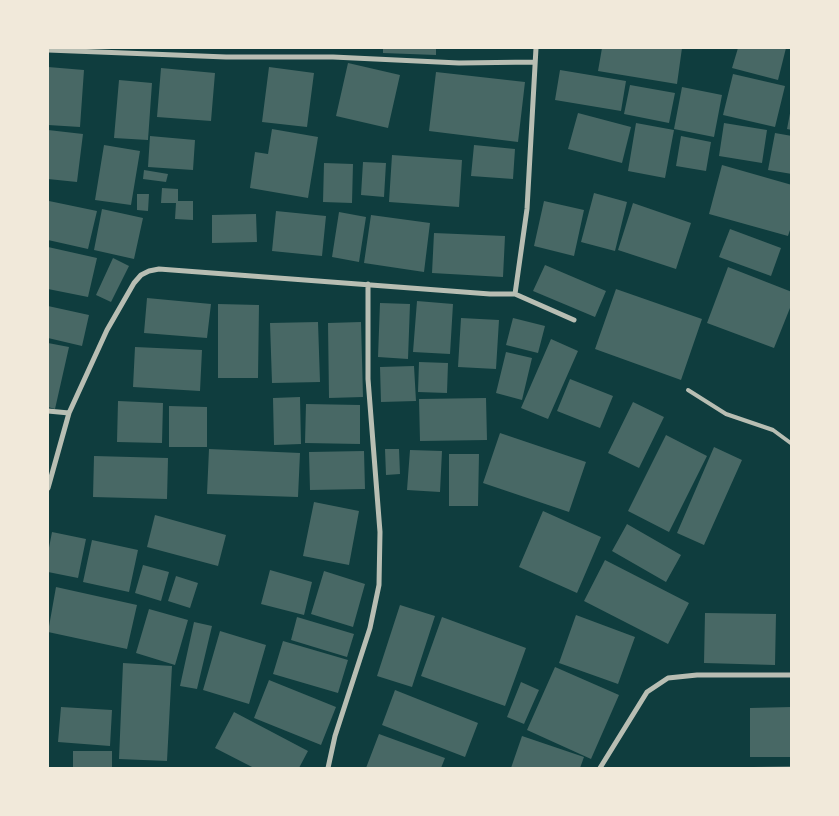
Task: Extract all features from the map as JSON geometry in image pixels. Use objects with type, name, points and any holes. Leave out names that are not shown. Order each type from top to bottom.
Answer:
[{"type":"street","points":[[514,294],[527,209],[536,48]]},
{"type":"street","points":[[48,50],[134,50],[226,58],[333,57],[459,63],[534,62]]},
{"type":"street","points":[[48,488],[69,413],[106,330],[134,283],[141,275],[149,272],[159,269],[490,294],[514,294],[574,320]]},
{"type":"street","points":[[328,768],[335,736],[370,628],[379,585],[380,532],[368,379],[368,284]]},
{"type":"street","points":[[48,411],[69,413]]},
{"type":"street","points":[[600,768],[647,692],[668,678],[697,674],[792,675]]},
{"type":"lane","points":[[688,390],[726,414],[773,430],[792,444]]},
{"type":"building","points":[[383,48],[436,48],[436,55],[383,53]]},
{"type":"building","points":[[602,48],[682,48],[677,84],[598,71]]},
{"type":"building","points":[[738,48],[786,48],[778,80],[732,68]]},
{"type":"building","points":[[348,63],[400,75],[388,128],[336,116]]},
{"type":"building","points":[[48,67],[84,70],[80,127],[48,125]]},
{"type":"building","points":[[269,67],[314,73],[307,127],[262,122]]},
{"type":"building","points":[[161,68],[215,73],[211,121],[157,117]]},
{"type":"building","points":[[560,70],[626,81],[621,111],[555,100]]},
{"type":"building","points":[[436,72],[525,82],[518,142],[429,131]]},
{"type":"building","points":[[733,74],[785,86],[775,127],[723,115]]},
{"type":"building","points":[[119,80],[152,83],[148,140],[114,138]]},
{"type":"building","points":[[630,85],[675,93],[669,123],[624,114]]},
{"type":"building","points":[[682,87],[722,95],[714,137],[674,129]]},
{"type":"building","points":[[792,108],[792,130],[787,129]]},
{"type":"building","points":[[578,113],[631,127],[622,163],[568,149]]},
{"type":"building","points":[[636,123],[674,130],[665,178],[628,171]]},
{"type":"building","points":[[724,123],[767,130],[762,163],[719,156]]},
{"type":"building","points":[[272,129],[318,137],[308,198],[250,188],[255,152],[268,154]]},
{"type":"building","points":[[48,130],[83,134],[77,182],[48,179]]},
{"type":"building","points":[[775,133],[792,136],[792,174],[768,170]]},
{"type":"building","points":[[150,136],[195,140],[193,170],[148,167]]},
{"type":"building","points":[[681,136],[711,142],[706,171],[676,166]]},
{"type":"building","points":[[104,145],[140,151],[131,205],[95,200]]},
{"type":"building","points":[[474,145],[515,149],[513,179],[471,176]]},
{"type":"building","points":[[392,155],[462,160],[459,207],[389,202]]},
{"type":"building","points":[[363,162],[386,163],[384,197],[361,195]]},
{"type":"building","points":[[324,163],[353,164],[352,203],[323,202]]},
{"type":"building","points":[[722,165],[792,185],[792,224],[788,236],[709,214]]},
{"type":"building","points":[[144,170],[168,174],[166,182],[143,179]]},
{"type":"building","points":[[162,188],[178,189],[178,201],[193,201],[193,220],[175,219],[176,203],[161,203]]},
{"type":"building","points":[[594,193],[627,202],[615,251],[581,242]]},
{"type":"building","points":[[137,194],[149,194],[148,211],[137,210]]},
{"type":"building","points":[[49,201],[97,211],[88,249],[48,240]]},
{"type":"building","points":[[544,201],[584,210],[574,256],[534,246]]},
{"type":"building","points":[[633,203],[691,223],[676,269],[618,250]]},
{"type":"building","points":[[102,209],[143,218],[134,259],[94,250]]},
{"type":"building","points":[[276,211],[326,216],[322,256],[272,251]]},
{"type":"building","points":[[339,212],[366,217],[359,262],[332,257]]},
{"type":"building","points":[[256,214],[257,242],[212,243],[212,215]]},
{"type":"building","points":[[371,215],[430,223],[424,272],[364,263]]},
{"type":"building","points":[[730,229],[781,248],[771,276],[719,257]]},
{"type":"building","points":[[434,233],[505,236],[503,277],[432,273]]},
{"type":"building","points":[[48,247],[97,258],[88,297],[48,289]]},
{"type":"building","points":[[113,258],[129,266],[111,302],[96,295]]},
{"type":"building","points":[[545,265],[606,291],[595,317],[533,291]]},
{"type":"building","points":[[728,267],[792,292],[792,303],[774,348],[707,323]]},
{"type":"building","points":[[616,289],[702,319],[681,380],[595,349]]},
{"type":"building","points":[[147,298],[211,304],[207,338],[144,333]]},
{"type":"building","points":[[417,301],[453,304],[450,354],[413,352]]},
{"type":"building","points":[[380,303],[410,304],[408,359],[378,357]]},
{"type":"building","points":[[218,304],[259,305],[258,378],[218,378]]},
{"type":"building","points":[[48,306],[89,315],[82,346],[48,338]]},
{"type":"building","points":[[461,318],[499,320],[496,369],[458,367]]},
{"type":"building","points":[[513,318],[545,326],[538,353],[506,345]]},
{"type":"building","points":[[318,322],[320,382],[272,383],[270,323]]},
{"type":"building","points":[[361,322],[363,397],[329,398],[328,323]]},
{"type":"building","points":[[551,339],[578,351],[548,419],[521,408]]},
{"type":"building","points":[[48,343],[69,347],[55,409],[48,407]]},
{"type":"building","points":[[135,347],[202,350],[200,391],[133,387]]},
{"type":"building","points":[[506,352],[532,358],[522,400],[496,393]]},
{"type":"building","points":[[419,362],[448,363],[447,393],[418,392]]},
{"type":"building","points":[[414,366],[416,401],[381,402],[380,367]]},
{"type":"building","points":[[570,379],[613,396],[600,428],[557,411]]},
{"type":"building","points":[[300,397],[301,444],[274,445],[273,398]]},
{"type":"building","points":[[486,398],[487,440],[420,441],[419,399]]},
{"type":"building","points":[[118,401],[163,403],[162,443],[117,442]]},
{"type":"building","points":[[633,402],[664,417],[639,468],[608,453]]},
{"type":"building","points":[[306,404],[360,405],[360,444],[305,443]]},
{"type":"building","points":[[169,406],[207,407],[207,447],[169,447]]},
{"type":"building","points":[[500,433],[586,462],[569,512],[483,483]]},
{"type":"building","points":[[666,435],[707,456],[669,532],[628,511]]},
{"type":"building","points":[[714,447],[742,460],[704,545],[677,533]]},
{"type":"building","points":[[209,449],[300,453],[298,497],[207,494]]},
{"type":"building","points":[[385,449],[399,449],[400,474],[386,475]]},
{"type":"building","points":[[410,450],[442,451],[440,492],[407,490]]},
{"type":"building","points":[[364,451],[365,489],[310,490],[309,452]]},
{"type":"building","points":[[449,454],[479,454],[478,506],[449,506]]},
{"type":"building","points":[[94,456],[168,458],[167,499],[93,497]]},
{"type":"building","points":[[314,502],[359,511],[349,565],[303,556]]},
{"type":"building","points":[[543,511],[601,537],[577,593],[519,567]]},
{"type":"building","points":[[155,515],[226,535],[218,566],[147,547]]},
{"type":"building","points":[[627,524],[681,555],[666,582],[612,551]]},
{"type":"building","points":[[52,532],[86,539],[78,578],[48,572],[48,553]]},
{"type":"building","points":[[92,540],[138,550],[129,592],[83,582]]},
{"type":"building","points":[[605,560],[689,603],[668,644],[584,601]]},
{"type":"building","points":[[143,565],[169,572],[161,601],[135,593]]},
{"type":"building","points":[[270,570],[312,582],[304,615],[261,604]]},
{"type":"building","points":[[324,571],[365,584],[353,627],[311,614]]},
{"type":"building","points":[[176,576],[198,583],[190,608],[168,601]]},
{"type":"building","points":[[56,587],[137,605],[127,649],[48,632]]},
{"type":"building","points":[[400,605],[435,616],[412,687],[377,676]]},
{"type":"building","points":[[149,609],[188,620],[175,665],[136,653]]},
{"type":"building","points":[[705,613],[776,614],[775,665],[704,663]]},
{"type":"building","points":[[576,615],[635,637],[618,684],[559,663]]},
{"type":"building","points":[[297,617],[354,634],[347,657],[291,640]]},
{"type":"building","points":[[442,617],[526,648],[505,706],[421,676]]},
{"type":"building","points":[[194,622],[212,626],[197,689],[180,686]]},
{"type":"building","points":[[220,631],[266,645],[249,704],[203,690]]},
{"type":"building","points":[[283,641],[348,660],[338,693],[273,674]]},
{"type":"building","points":[[123,663],[172,666],[167,761],[119,759]]},
{"type":"building","points":[[555,667],[619,695],[591,759],[527,730]]},
{"type":"building","points":[[269,680],[336,707],[321,745],[254,718]]},
{"type":"building","points":[[521,682],[539,690],[524,724],[507,717]]},
{"type":"building","points":[[395,690],[478,723],[465,757],[382,725]]},
{"type":"building","points":[[61,707],[112,710],[110,746],[58,742]]},
{"type":"building","points":[[792,707],[792,757],[750,757],[750,708]]},
{"type":"building","points":[[234,712],[308,751],[299,768],[254,768],[215,748]]},
{"type":"building","points":[[379,734],[445,758],[441,768],[366,768]]},
{"type":"building","points":[[522,736],[584,757],[580,768],[511,768]]},
{"type":"building","points":[[73,751],[112,751],[112,768],[73,768]]},
{"type":"building","points":[[792,766],[792,768],[753,768],[753,767]]}]
